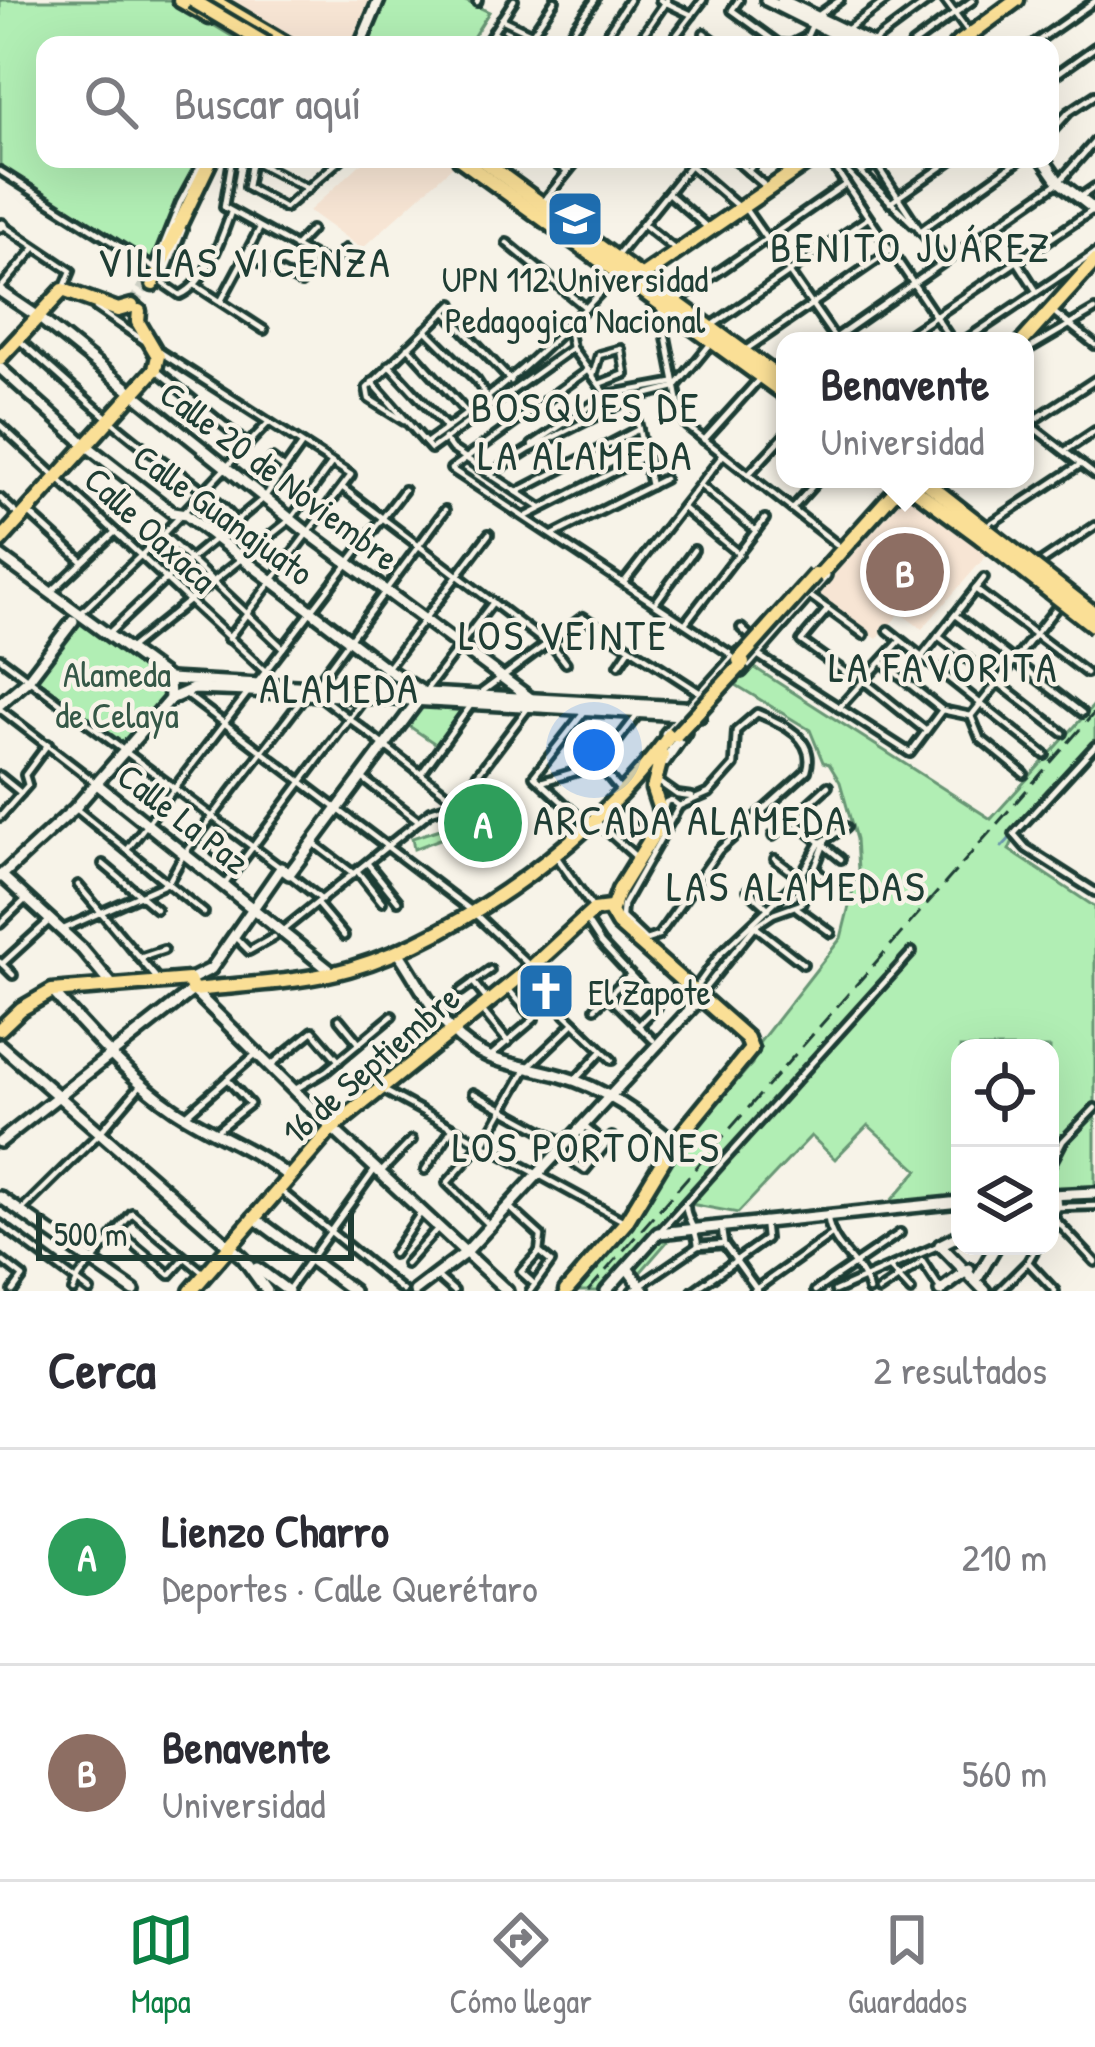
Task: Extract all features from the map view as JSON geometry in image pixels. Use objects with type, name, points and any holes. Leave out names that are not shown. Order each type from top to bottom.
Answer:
[{"type":"main road","points":[[180,0],[207,3],[268,36]]},
{"type":"main road","points":[[192,0],[248,36]]},
{"type":"main road","points":[[976,36],[1017,0]]},
{"type":"main road","points":[[977,36],[1029,0]]},
{"type":"main road","points":[[207,3],[250,36]]},
{"type":"main road","points":[[207,3],[250,36]]},
{"type":"main road","points":[[158,271],[202,168]]},
{"type":"main road","points":[[158,271],[204,168]]},
{"type":"main road","points":[[474,168],[776,372]]},
{"type":"main road","points":[[492,168],[633,273],[659,302],[776,388]]},
{"type":"main road","points":[[739,206],[786,168]]},
{"type":"main road","points":[[633,273],[798,168]]},
{"type":"main road","points":[[633,273],[708,227]]},
{"type":"main road","points":[[1034,334],[1095,257]]},
{"type":"main road","points":[[1034,337],[1095,272]]},
{"type":"main road","points":[[0,358],[63,290],[118,310],[135,308],[142,334],[156,349],[155,369],[0,542]]},
{"type":"main road","points":[[828,564],[893,488]]},
{"type":"main road","points":[[0,1029],[21,1009],[52,992],[96,989],[108,981],[191,985],[333,973],[398,952],[472,911],[555,854],[628,790],[672,733],[894,488]]},
{"type":"main road","points":[[930,488],[1093,616]]},
{"type":"main road","name":"16 de Septiembre","points":[[191,1291],[332,1128],[532,967],[619,890],[650,841],[664,751],[672,733]]},
{"type":"main road","points":[[628,790],[657,795]]},
{"type":"main road","points":[[598,911],[670,977],[718,1012],[747,1038],[751,1048]]},
{"type":"main road","points":[[598,911],[618,924],[751,1048]]},
{"type":"main road","points":[[566,1291],[626,1222],[674,1143],[751,1048]]},
{"type":"street","points":[[364,36],[379,0]]},
{"type":"street","points":[[491,36],[514,0]]},
{"type":"street","points":[[532,34],[555,0]]},
{"type":"street","points":[[566,36],[595,0]]},
{"type":"street","points":[[606,36],[629,0]]},
{"type":"street","points":[[676,36],[703,0]]},
{"type":"street","points":[[739,0],[732,10],[767,36]]},
{"type":"street","points":[[766,0],[814,20]]},
{"type":"street","points":[[782,0],[797,3],[837,36]]},
{"type":"street","points":[[806,36],[814,20],[840,0]]},
{"type":"street","points":[[839,36],[887,0]]},
{"type":"street","points":[[883,36],[930,0]]},
{"type":"street","points":[[945,0],[969,36]]},
{"type":"street","points":[[924,36],[974,0]]},
{"type":"street","points":[[642,36],[664,1],[692,15]]},
{"type":"street","points":[[1045,36],[1095,1]]},
{"type":"street","points":[[501,20],[537,36]]},
{"type":"street","points":[[493,32],[499,36]]},
{"type":"street","points":[[704,33],[708,36]]},
{"type":"street","points":[[1059,73],[1095,47]]},
{"type":"street","points":[[1059,124],[1095,94]]},
{"type":"street","points":[[843,332],[1059,182],[1095,141]]},
{"type":"street","points":[[230,168],[222,202],[231,212],[329,265],[345,249]]},
{"type":"street","points":[[250,168],[247,188],[281,207],[288,207],[330,168]]},
{"type":"street","points":[[269,168],[308,189]]},
{"type":"street","points":[[561,168],[567,172]]},
{"type":"street","points":[[541,204],[570,168]]},
{"type":"street","points":[[490,402],[586,308],[633,273],[644,224],[688,168]]},
{"type":"street","points":[[699,168],[767,238],[829,332]]},
{"type":"street","points":[[744,168],[764,184]]},
{"type":"street","points":[[835,168],[946,332]]},
{"type":"street","points":[[856,168],[946,261]]},
{"type":"street","points":[[861,173],[867,168]]},
{"type":"street","points":[[882,168],[920,230]]},
{"type":"street","points":[[890,203],[940,168]]},
{"type":"street","points":[[920,230],[1009,168]]},
{"type":"street","points":[[912,332],[1095,209],[1059,182],[1049,168]]},
{"type":"street","points":[[0,171],[158,271],[166,287],[180,296],[195,285],[231,212]]},
{"type":"street","points":[[676,302],[846,184]]},
{"type":"street","points":[[1079,198],[1095,187]]},
{"type":"street","points":[[668,193],[708,227]]},
{"type":"street","points":[[710,327],[868,218]]},
{"type":"street","points":[[644,224],[673,248]]},
{"type":"street","points":[[0,225],[71,272],[63,290]]},
{"type":"street","points":[[221,301],[260,228]]},
{"type":"street","points":[[295,247],[311,230]]},
{"type":"street","points":[[507,243],[586,308]]},
{"type":"street","points":[[0,290],[36,247]]},
{"type":"street","points":[[743,351],[891,250]]},
{"type":"street","points":[[246,255],[301,283],[313,256]]},
{"type":"street","points":[[977,332],[1095,257]]},
{"type":"street","points":[[1017,261],[1037,292]]},
{"type":"street","points":[[195,285],[264,330]]},
{"type":"street","name":"Calle 20 de Noviembre","points":[[0,290],[530,702]]},
{"type":"street","points":[[77,296],[351,475],[228,639]]},
{"type":"street","points":[[659,302],[687,426],[840,547]]},
{"type":"street","points":[[414,427],[369,399],[367,388],[453,304]]},
{"type":"street","points":[[1034,343],[1095,310]]},
{"type":"street","points":[[445,311],[516,387]]},
{"type":"street","points":[[1056,314],[1095,345]]},
{"type":"street","points":[[568,327],[572,347],[607,394]]},
{"type":"street","points":[[426,330],[476,380],[490,402]]},
{"type":"street","points":[[17,339],[109,421],[223,504],[235,521]]},
{"type":"street","points":[[490,474],[607,394],[675,384],[713,342]]},
{"type":"street","points":[[408,347],[469,417]]},
{"type":"street","points":[[372,382],[429,446],[572,347]]},
{"type":"street","points":[[599,384],[626,374],[621,349],[599,355],[591,373],[451,469],[741,662]]},
{"type":"street","points":[[155,369],[178,365]]},
{"type":"street","points":[[389,365],[464,458],[542,509]]},
{"type":"street","name":"Calle Guanajuato","points":[[0,368],[87,446],[421,697]]},
{"type":"street","points":[[155,369],[248,445]]},
{"type":"street","points":[[704,440],[761,377]]},
{"type":"street","points":[[1034,419],[1095,380]]},
{"type":"street","points":[[631,394],[651,486]]},
{"type":"street","points":[[528,450],[631,394]]},
{"type":"street","points":[[0,706],[77,617],[269,422]]},
{"type":"street","name":"Calle Oaxaca","points":[[0,425],[265,671]]},
{"type":"street","points":[[517,492],[639,429]]},
{"type":"street","points":[[1034,430],[1095,475]]},
{"type":"street","points":[[1065,452],[1095,431]]},
{"type":"street","points":[[108,634],[264,498],[303,444]]},
{"type":"street","points":[[748,475],[776,445]]},
{"type":"street","points":[[625,581],[723,455]]},
{"type":"street","points":[[525,517],[645,456]]},
{"type":"street","points":[[272,459],[285,469]]},
{"type":"street","points":[[129,650],[291,519],[332,462]]},
{"type":"street","points":[[1081,464],[985,531],[1071,591],[1093,616]]},
{"type":"street","points":[[553,535],[664,479]]},
{"type":"street","points":[[700,485],[756,531]]},
{"type":"street","points":[[343,488],[548,642],[566,663]]},
{"type":"street","points":[[792,508],[811,488]]},
{"type":"street","points":[[127,850],[404,490]]},
{"type":"street","points":[[0,498],[83,562]]},
{"type":"street","points":[[682,508],[739,554]]},
{"type":"street","points":[[950,508],[1060,604],[1093,616]]},
{"type":"street","points":[[61,930],[168,884],[184,854],[313,693],[445,510]]},
{"type":"street","points":[[686,622],[766,519]]},
{"type":"street","points":[[1037,565],[1095,526]]},
{"type":"street","points":[[52,591],[115,532]]},
{"type":"street","points":[[163,534],[283,648]]},
{"type":"street","points":[[224,885],[489,535]]},
{"type":"street","points":[[656,602],[694,550]]},
{"type":"street","points":[[0,556],[472,911],[532,967]]},
{"type":"street","points":[[672,733],[702,694],[759,651],[828,564]]},
{"type":"street","points":[[657,795],[670,748],[706,709],[741,662],[752,638],[817,567],[828,564]]},
{"type":"street","points":[[921,658],[984,578]]},
{"type":"street","points":[[975,589],[1086,673]]},
{"type":"street","points":[[971,716],[1071,591]]},
{"type":"street","points":[[808,594],[864,635]]},
{"type":"street","points":[[0,1142],[211,969],[253,908],[312,842],[493,602]]},
{"type":"street","points":[[828,609],[801,640],[846,673]]},
{"type":"street","points":[[955,615],[1082,713]]},
{"type":"street","points":[[422,774],[475,699],[583,617],[702,694],[706,709]]},
{"type":"street","points":[[741,628],[759,651],[910,753],[942,710]]},
{"type":"street","points":[[888,630],[1045,754]]},
{"type":"street","points":[[938,636],[1063,734]]},
{"type":"street","points":[[839,708],[900,641]]},
{"type":"street","points":[[619,665],[631,648]]},
{"type":"street","points":[[0,658],[285,871],[320,902],[344,935]]},
{"type":"street","points":[[881,662],[942,710],[971,716]]},
{"type":"street","points":[[169,679],[313,693],[706,709]]},
{"type":"street","points":[[169,679],[170,699]]},
{"type":"street","points":[[864,681],[926,731]]},
{"type":"street","points":[[108,981],[1,876],[75,808],[170,699],[183,691],[253,686]]},
{"type":"street","points":[[313,693],[456,801]]},
{"type":"street","points":[[234,936],[249,951],[278,934],[431,812],[456,801],[530,702]]},
{"type":"street","points":[[537,779],[590,705]]},
{"type":"street","name":"Calle La Paz","points":[[0,706],[253,908],[278,934],[333,973]]},
{"type":"street","points":[[643,707],[663,712],[688,709]]},
{"type":"street","points":[[537,779],[598,765],[643,707]]},
{"type":"street","points":[[663,712],[672,733]]},
{"type":"street","points":[[657,795],[709,793],[734,765],[736,731],[754,713],[798,735],[809,751],[805,774],[719,850],[658,936],[646,940],[623,920],[621,912],[679,806],[692,797]]},
{"type":"street","points":[[971,716],[980,738],[1024,774]]},
{"type":"street","points":[[1,813],[28,785],[25,775],[48,745]]},
{"type":"street","points":[[1095,746],[1014,834],[1026,848],[1095,892]]},
{"type":"street","points":[[598,765],[628,790]]},
{"type":"street","points":[[0,776],[21,793]]},
{"type":"street","points":[[361,777],[419,821]]},
{"type":"street","points":[[537,779],[639,860]]},
{"type":"street","points":[[773,836],[828,786]]},
{"type":"street","points":[[657,795],[679,806]]},
{"type":"street","points":[[611,806],[650,841]]},
{"type":"street","points":[[75,808],[204,913]]},
{"type":"street","points":[[792,819],[841,859]]},
{"type":"street","points":[[416,1291],[490,1226],[610,1096],[754,925],[771,912],[784,889],[810,867],[823,844],[846,827]]},
{"type":"street","points":[[312,842],[356,873],[382,902]]},
{"type":"street","points":[[214,851],[237,867]]},
{"type":"street","points":[[555,854],[598,911],[601,943],[658,1005],[638,1026]]},
{"type":"street","points":[[775,859],[800,878]]},
{"type":"street","points":[[103,864],[157,909]]},
{"type":"street","points":[[368,864],[398,901]]},
{"type":"street","points":[[810,867],[838,891]]},
{"type":"street","points":[[771,912],[797,908],[805,898],[810,867]]},
{"type":"street","points":[[77,885],[161,982]]},
{"type":"street","points":[[748,890],[771,912]]},
{"type":"street","points":[[0,924],[27,898]]},
{"type":"street","points":[[797,908],[831,933]]},
{"type":"street","points":[[13,976],[1,963],[50,920]]},
{"type":"street","points":[[754,925],[803,964]]},
{"type":"street","points":[[140,958],[164,950]]},
{"type":"street","points":[[398,952],[452,1031],[489,1058],[610,1096],[674,1143]]},
{"type":"street","points":[[605,1291],[911,952]]},
{"type":"street","points":[[460,991],[490,970]]},
{"type":"street","points":[[596,1008],[631,975]]},
{"type":"street","points":[[473,982],[508,1042]]},
{"type":"street","points":[[191,985],[332,1128],[507,1291]]},
{"type":"street","points":[[489,1058],[534,1019],[507,987]]},
{"type":"street","points":[[52,992],[143,1083],[185,1116],[262,1155],[288,1176]]},
{"type":"street","points":[[608,996],[653,1040]]},
{"type":"street","points":[[565,1014],[612,1060]]},
{"type":"street","points":[[294,1090],[339,1061],[392,1016]]},
{"type":"street","points":[[338,1019],[359,1043]]},
{"type":"street","points":[[490,1226],[448,1183],[482,1144],[526,1069],[574,1023]]},
{"type":"street","points":[[270,1066],[313,1031],[339,1061]]},
{"type":"street","points":[[0,1045],[134,1170],[288,1291],[378,1170],[412,1140]]},
{"type":"street","points":[[574,1081],[602,1051]]},
{"type":"street","points":[[185,1116],[257,1053]]},
{"type":"street","points":[[215,1132],[250,1105],[227,1079]]},
{"type":"street","points":[[21,1211],[143,1083]]},
{"type":"street","points":[[380,1088],[626,1222]]},
{"type":"street","points":[[473,1093],[566,1143]]},
{"type":"street","points":[[1059,1149],[1095,1108]]},
{"type":"street","points":[[425,1170],[453,1127]]},
{"type":"street","points":[[581,1127],[605,1145]]},
{"type":"street","points":[[581,1127],[592,1146],[575,1163],[585,1170],[612,1137]]},
{"type":"street","points":[[276,1188],[403,1291]]},
{"type":"street","points":[[1059,1198],[1095,1193]]},
{"type":"street","points":[[0,1197],[134,1291]]},
{"type":"street","points":[[1059,1200],[1095,1207]]},
{"type":"street","points":[[658,1233],[951,1203]]},
{"type":"street","points":[[686,1204],[698,1246]]},
{"type":"street","points":[[508,1206],[541,1236],[539,1252],[520,1272],[532,1287],[551,1262],[539,1252]]},
{"type":"street","points":[[393,1255],[422,1211]]},
{"type":"street","points":[[73,1291],[132,1213],[205,1275]]},
{"type":"street","points":[[827,1214],[830,1236],[866,1279],[869,1291]]},
{"type":"street","points":[[253,1217],[353,1291]]},
{"type":"street","points":[[693,1291],[766,1239],[764,1220]]},
{"type":"street","points":[[0,1224],[90,1291]]},
{"type":"street","points":[[722,1224],[724,1244],[756,1290],[830,1236]]},
{"type":"street","points":[[406,1264],[439,1227]]},
{"type":"street","points":[[1059,1228],[1095,1262]]},
{"type":"street","points":[[117,1231],[170,1275],[185,1258]]},
{"type":"street","points":[[815,1291],[900,1233]]},
{"type":"street","points":[[879,1291],[951,1240]]},
{"type":"street","points":[[627,1268],[638,1289],[698,1246],[724,1244]]},
{"type":"street","points":[[943,1244],[992,1291],[1032,1255]]},
{"type":"street","points":[[920,1258],[945,1289],[988,1255]]},
{"type":"street","points":[[243,1258],[267,1291]]},
{"type":"street","points":[[836,1291],[920,1258]]},
{"type":"street","points":[[0,1259],[22,1277],[13,1291]]},
{"type":"street","points":[[1028,1262],[1054,1291]]},
{"type":"street","points":[[890,1268],[911,1291]]},
{"type":"street","points":[[437,1276],[454,1291]]},
{"type":"shaded area","points":[[222,0],[370,0],[356,36],[289,36]]},
{"type":"shaded area","points":[[356,168],[451,168],[362,249],[309,211]]},
{"type":"shaded area","points":[[907,494],[988,554],[922,629],[900,613],[877,639],[815,595]]},
{"type":"green space","points":[[0,0],[172,0],[231,36],[36,36],[36,168],[193,168],[152,265],[0,168]]},
{"type":"green space","points":[[385,0],[463,0],[489,12],[474,36],[371,36]]},
{"type":"green space","name":"Alameda de Celaya","points":[[80,618],[167,682],[166,698],[130,745],[33,678]]},
{"type":"green space","points":[[752,666],[991,819],[1095,704],[1095,739],[1012,832],[1015,836],[1009,850],[1095,907],[1095,1189],[1059,1191],[1059,1039],[951,1039],[951,1199],[889,1203],[918,1170],[868,1125],[835,1159],[811,1136],[738,1213],[690,1204],[672,1224],[673,1235],[638,1275],[632,1269],[612,1291],[573,1291],[634,1221],[686,1138],[752,1064],[759,1043],[841,938],[858,870],[856,839],[840,782],[823,762],[810,730],[736,685]]},
{"type":"green space","points":[[419,702],[467,703],[437,745],[403,722]]},
{"type":"green space","points":[[507,798],[516,808],[508,824],[495,829],[482,823],[414,849],[412,838],[477,817],[484,802]]},
{"type":"waterway","points":[[1002,847],[1013,835]]},
{"type":"tunnel","points":[[132,306],[156,266]]},
{"type":"railway","points":[[588,1291],[1095,712]]},
{"type":"place","name":"UPN 112 Universidad Pedagogica Nacional","points":[[575,219]]},
{"type":"place","name":"Benavente","points":[[905,572]]},
{"type":"place","name":"Lienzo Charro","points":[[483,823]]},
{"type":"place","name":"El Zapote","points":[[546,991]]},
{"type":"district","name":"BENITO JUÁREZ","points":[[911,246]]},
{"type":"district","name":"VILLAS VICENZA","points":[[245,261]]},
{"type":"district","name":"BOSQUES DE LA ALAMEDA","points":[[586,430]]},
{"type":"district","name":"LOS VEINTE","points":[[564,634]]},
{"type":"district","name":"LA FAVORITA","points":[[944,666]]},
{"type":"district","name":"ALAMEDA","points":[[340,687]]},
{"type":"district","name":"ARCADA ALAMEDA","points":[[691,819]]},
{"type":"district","name":"LAS ALAMEDAS","points":[[797,885]]},
{"type":"district","name":"LOS PORTONES","points":[[587,1146]]}]
